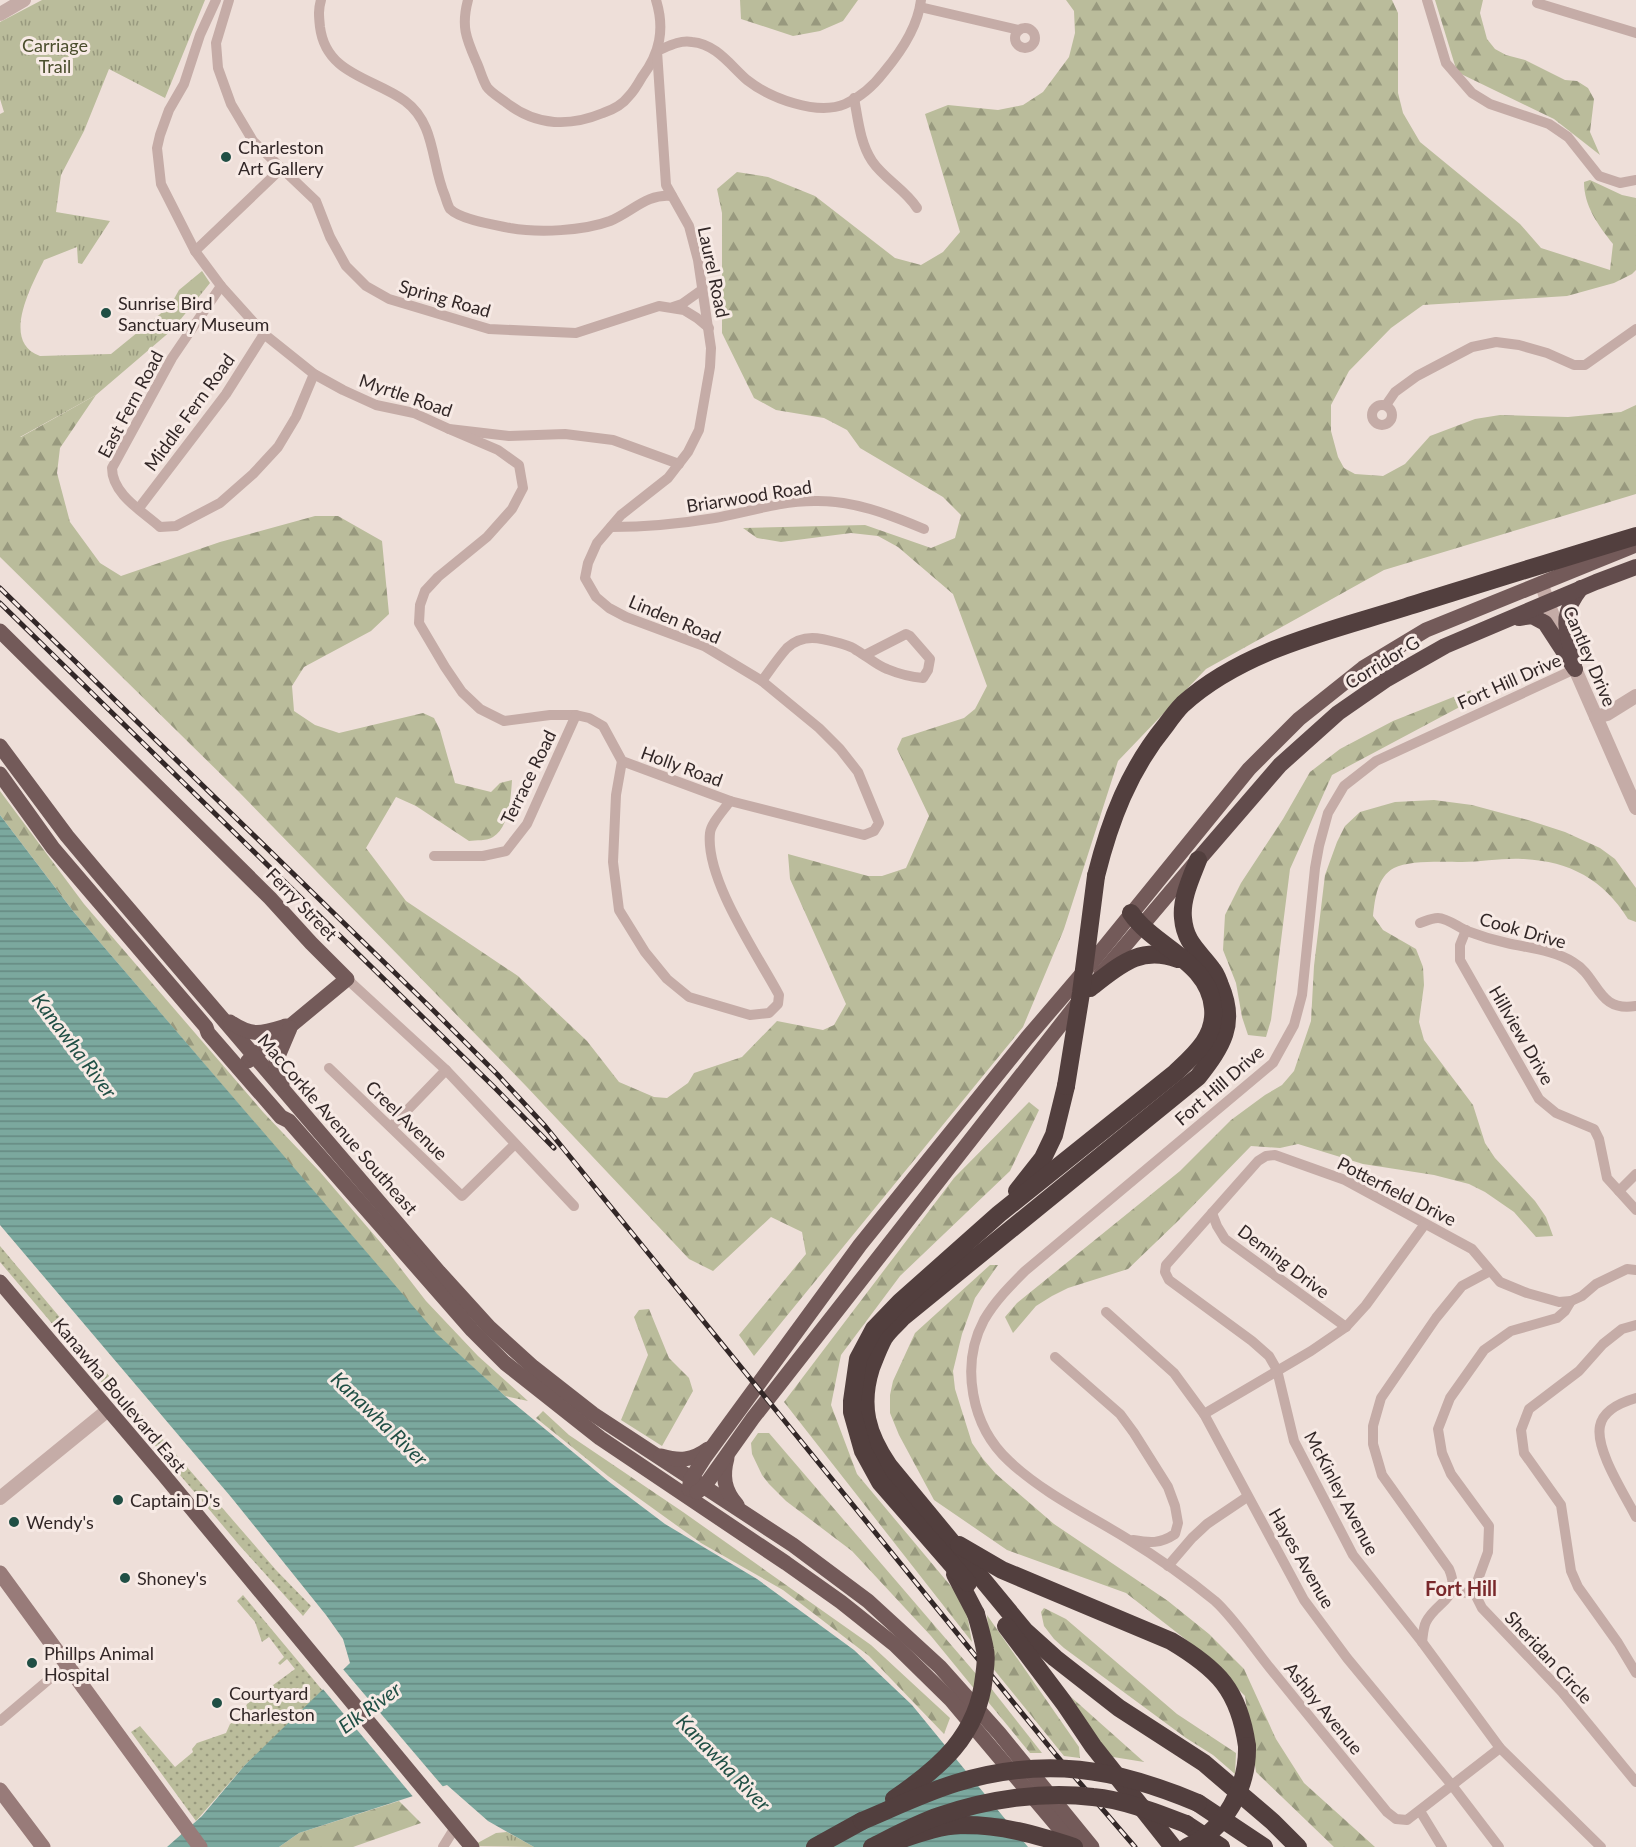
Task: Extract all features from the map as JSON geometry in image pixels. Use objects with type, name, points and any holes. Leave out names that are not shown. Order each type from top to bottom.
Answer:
[{"type":"highway","points":[[999,1214],[1042,1158],[1054,1135],[1066,1086],[1096,876],[1106,836],[1133,771],[1154,739],[1182,705],[1219,678],[1278,648],[1636,536]]},
{"type":"highway","name":"Corridor G","points":[[1198,860],[1280,765],[1338,713],[1387,679],[1445,646],[1636,567]]},
{"type":"highway","points":[[1575,669],[1566,622],[1568,608],[1582,588]]},
{"type":"highway","points":[[1498,624],[1522,617],[1539,618],[1545,623],[1575,669]]},
{"type":"highway","points":[[1173,1847],[1093,1746],[1014,1635],[933,1532],[876,1447],[868,1426],[864,1403],[867,1381],[885,1337],[903,1317],[1198,1077],[1213,1059],[1225,1037],[1229,1009],[1214,970],[1190,943],[1182,917],[1187,889],[1198,860]]},
{"type":"highway","points":[[1139,920],[1202,977],[1209,989],[1213,1004],[1214,1020],[1209,1035],[1198,1052],[1175,1073],[999,1214],[900,1302],[874,1329],[858,1359],[852,1412],[863,1451],[880,1482],[933,1532],[1018,1624],[1055,1658],[1119,1708],[1204,1763],[1273,1822],[1298,1847]]},
{"type":"highway","points":[[1139,920],[1197,960],[1224,993]]},
{"type":"highway","points":[[1090,988],[1122,963],[1140,956],[1160,954],[1186,962]]},
{"type":"highway","points":[[815,1847],[862,1821],[932,1772],[952,1752],[969,1728],[982,1692],[986,1652],[976,1614],[933,1532]]},
{"type":"highway","points":[[933,1532],[1002,1570],[1171,1641],[1208,1665],[1227,1687],[1240,1714],[1246,1746],[1246,1767],[1234,1802],[1217,1826],[1187,1847]]},
{"type":"highway","points":[[862,1821],[956,1783],[986,1775],[1057,1767],[1114,1774],[1171,1791],[1198,1803],[1264,1847]]},
{"type":"highway","points":[[873,1847],[918,1825],[959,1809],[1027,1797],[1060,1795],[1095,1797],[1156,1812],[1186,1824],[1221,1847]]},
{"type":"highway","points":[[873,1847],[936,1829],[960,1825],[1001,1827],[1074,1847]]},
{"type":"main road","points":[[687,1498],[728,1452],[1090,988],[1249,769],[1308,712],[1363,668],[1426,630],[1636,545]]},
{"type":"main road","name":"Ferry Street","points":[[0,631],[270,898],[347,979]]},
{"type":"main road","name":"MacCorkle Avenue Southeast","points":[[0,746],[67,836],[218,1014],[285,1111],[289,1121],[472,1330],[505,1363],[600,1438],[813,1582],[895,1645],[951,1700],[1074,1847]]},
{"type":"main road","name":"MacCorkle Avenue Southeast","points":[[0,774],[53,848],[206,1027],[208,1033],[281,1117],[289,1121]]},
{"type":"main road","points":[[698,1483],[715,1443],[860,1245],[1139,920],[1198,860]]},
{"type":"main road","points":[[249,1061],[347,979]]},
{"type":"main road","points":[[218,1014],[243,1031],[251,1033],[260,1034],[291,1025]]},
{"type":"main road","points":[[285,1093],[276,1061],[291,1025]]},
{"type":"main road","name":"MacCorkle Avenue Southeast","points":[[206,1027],[285,1093],[489,1328],[533,1367],[593,1414],[792,1545],[868,1601],[940,1666],[999,1733],[1092,1847]]},
{"type":"main road","name":"Kanawha Boulevard East","points":[[0,1282],[472,1847]]},
{"type":"main road","points":[[652,1454],[682,1460],[701,1454],[715,1443]]},
{"type":"main road","points":[[728,1452],[724,1468],[724,1484],[733,1501],[744,1513]]},
{"type":"main road","points":[[0,1573],[200,1847]]},
{"type":"main road","points":[[0,1790],[43,1847]]},
{"type":"street","points":[[0,14],[24,0]]},
{"type":"street","name":"Myrtle Road","points":[[216,0],[200,35],[184,84],[169,111],[160,135],[157,148],[161,184],[195,251],[221,286],[264,334],[314,374],[343,390],[376,405],[414,412],[449,429],[509,436],[565,434],[613,440],[679,464]]},
{"type":"street","name":"Spring Road","points":[[229,0],[216,43],[218,68],[231,104],[253,141],[316,201],[330,237],[346,266],[366,286],[389,299],[489,330],[576,333],[659,306],[672,307],[682,304],[703,289]]},
{"type":"street","points":[[321,0],[318,9],[322,38],[338,64],[406,102],[425,123],[441,189],[450,209],[477,222],[521,230],[557,231],[608,222],[656,196],[672,196]]},
{"type":"street","points":[[468,0],[465,35],[488,88],[522,114],[550,122],[564,123],[586,120],[612,110],[628,98],[653,62],[657,51],[660,39],[660,13],[656,0]]},
{"type":"street","points":[[1427,0],[1446,63],[1472,93],[1490,104],[1549,124],[1568,137],[1599,176],[1620,183],[1636,180]]},
{"type":"street","points":[[657,51],[678,42],[693,42],[713,48],[748,80],[774,95],[798,105],[820,107],[844,105],[874,85],[907,39],[920,3],[1018,30]]},
{"type":"street","points":[[1537,3],[1636,33]]},
{"type":"street","name":"Laurel Road","points":[[657,51],[664,141],[663,170],[666,185],[689,226],[698,260],[711,348],[699,430],[679,464]]},
{"type":"street","points":[[854,98],[864,145],[872,162],[908,195],[917,208]]},
{"type":"street","points":[[195,251],[282,168]]},
{"type":"street","points":[[645,201],[658,183],[663,170]]},
{"type":"street","name":"East Fern Road","points":[[139,508],[120,491],[112,479],[112,468],[172,358],[221,286]]},
{"type":"street","points":[[672,307],[684,310],[709,328]]},
{"type":"street","points":[[1386,405],[1395,392],[1417,376],[1472,346],[1496,342],[1519,345],[1547,353],[1574,365],[1585,365],[1636,329]]},
{"type":"street","name":"Middle Fern Road","points":[[139,508],[226,394],[264,334]]},
{"type":"street","points":[[139,508],[160,527],[176,526],[220,503],[253,474],[278,447],[296,417],[314,374]]},
{"type":"street","name":"Holly Road","points":[[449,429],[498,450],[519,465],[523,488],[512,509],[488,537],[438,577],[425,591],[420,605],[419,623],[462,692],[480,709],[504,721],[550,715],[576,715],[589,718],[603,726],[622,761],[730,801],[864,835],[874,831],[879,823]]},
{"type":"street","name":"Linden Road","points":[[679,464],[668,478],[633,504],[610,527],[597,543],[585,578],[596,597],[609,608],[626,617],[704,646],[762,681],[819,728],[858,772],[879,823]]},
{"type":"street","name":"Briarwood Road","points":[[610,527],[663,526],[767,506],[813,501],[859,506],[888,513],[924,529]]},
{"type":"street","name":"Cantley Drive","points":[[1541,583],[1575,669],[1636,808]]},
{"type":"street","points":[[762,681],[787,649],[805,639],[821,638],[854,648],[886,669],[912,678],[923,678],[930,665],[930,659],[906,634],[865,655]]},
{"type":"street","name":"Fort Hill Drive","points":[[1077,1509],[1008,1460],[995,1445],[985,1427],[973,1396],[971,1366],[978,1335],[987,1314],[1025,1271],[1273,1063],[1294,1025],[1302,995],[1319,846],[1328,813],[1344,786],[1376,761],[1575,669]]},
{"type":"street","points":[[1596,717],[1607,714],[1636,696]]},
{"type":"street","name":"Terrace Road","points":[[434,856],[483,856],[506,851],[527,824],[576,715]]},
{"type":"street","points":[[622,761],[613,825],[613,862],[619,910],[645,951],[667,979],[689,997],[750,1015],[770,1013],[778,1004],[779,994],[737,920],[712,863],[709,830],[730,801]]},
{"type":"street","name":"Cook Drive","points":[[1420,923],[1430,918],[1440,918],[1466,930],[1503,942],[1557,954],[1576,964],[1589,976],[1600,995],[1613,1005],[1626,1008],[1636,1006]]},
{"type":"street","name":"Hillview Drive","points":[[1466,930],[1460,945],[1460,960],[1539,1099],[1556,1113],[1594,1129],[1599,1139],[1607,1178],[1619,1191]]},
{"type":"street","name":"Ferry Street","points":[[347,979],[446,1070],[574,1206]]},
{"type":"street","name":"Creel Avenue","points":[[329,1068],[462,1196],[515,1144]]},
{"type":"street","points":[[391,1127],[446,1070]]},
{"type":"street","name":"Potterfield Drive","points":[[1166,1265],[1258,1161],[1266,1156],[1275,1155],[1345,1180],[1472,1249],[1500,1282],[1559,1302],[1571,1301]]},
{"type":"street","points":[[1636,1174],[1619,1191],[1636,1210]]},
{"type":"street","name":"Deming Drive","points":[[1212,1213],[1216,1226],[1225,1239],[1346,1327]]},
{"type":"street","points":[[1204,1414],[1311,1351],[1346,1327],[1366,1305],[1425,1224]]},
{"type":"street","name":"McKinley Avenue","points":[[1166,1265],[1165,1272],[1169,1280],[1269,1356],[1277,1370],[1294,1441],[1353,1555],[1422,1642],[1500,1748],[1600,1847]]},
{"type":"street","points":[[1453,1592],[1475,1594],[1488,1552],[1489,1526],[1451,1474],[1442,1453],[1438,1430],[1450,1398],[1484,1350],[1511,1331],[1557,1318],[1571,1301],[1582,1296],[1596,1284],[1627,1269],[1636,1270]]},
{"type":"street","points":[[1422,1642],[1426,1622],[1453,1592],[1453,1579],[1449,1569],[1382,1475],[1372,1444],[1373,1426],[1381,1398],[1436,1318],[1462,1286],[1490,1271]]},
{"type":"street","name":"Hayes Avenue","points":[[1106,1312],[1174,1372],[1204,1414],[1304,1600],[1347,1658],[1451,1784],[1499,1847]]},
{"type":"street","points":[[1636,1325],[1622,1329],[1603,1344],[1579,1371],[1529,1409],[1521,1430],[1524,1453],[1561,1505],[1571,1571],[1578,1587],[1618,1643],[1636,1673]]},
{"type":"street","points":[[1055,1358],[1120,1414],[1134,1432],[1168,1487],[1178,1523],[1175,1534],[1192,1538]]},
{"type":"street","points":[[1636,1398],[1615,1406],[1600,1424],[1600,1437],[1605,1455],[1636,1517]]},
{"type":"street","points":[[0,1498],[108,1410]]},
{"type":"street","points":[[1168,1566],[1207,1524],[1247,1497]]},
{"type":"street","name":"Ashby Avenue","points":[[1077,1509],[1168,1566],[1217,1603],[1387,1812],[1396,1819],[1407,1820],[1500,1748]]},
{"type":"street","name":"Ashby Avenue","points":[[1127,1539],[1151,1543],[1164,1541],[1175,1534]]},
{"type":"street","name":"Sheridan Circle","points":[[1475,1594],[1482,1608],[1562,1692],[1636,1782]]},
{"type":"street","points":[[0,1721],[66,1665]]},
{"type":"street","points":[[1420,1811],[1442,1847]]},
{"type":"street","points":[[443,1847],[456,1826]]},
{"type":"green space","name":"Carriage Trail","points":[[42,0],[205,0],[165,98],[109,69],[84,131],[61,175],[56,212],[110,221],[82,264],[78,263],[77,247],[44,260],[22,312],[22,339],[28,349],[40,356],[111,354],[170,306],[179,290],[202,271],[210,283],[172,330],[96,395],[20,437],[0,437],[0,114],[4,112],[0,99],[0,22]]},
{"type":"green space","points":[[740,0],[858,0],[843,21],[820,31],[793,36],[741,19]]},
{"type":"green space","points":[[1066,0],[1392,0],[1398,13],[1398,93],[1403,113],[1420,142],[1520,224],[1541,248],[1610,270],[1613,244],[1589,207],[1584,182],[1590,180],[1622,195],[1636,198],[1636,270],[1632,274],[1614,283],[1567,296],[1423,305],[1391,328],[1349,371],[1331,405],[1331,431],[1338,457],[1344,468],[1355,474],[1383,476],[1405,464],[1430,436],[1475,419],[1500,415],[1568,417],[1621,412],[1636,405],[1636,494],[1384,570],[1206,669],[1118,761],[1064,929],[1023,1027],[754,1356],[739,1335],[806,1254],[802,1232],[771,1217],[713,1271],[689,1259],[526,1086],[237,790],[0,557],[0,437],[21,437],[96,395],[60,448],[57,473],[70,522],[100,563],[121,576],[220,542],[315,516],[338,516],[382,541],[389,614],[371,631],[304,667],[292,686],[294,711],[315,725],[339,733],[423,713],[434,718],[440,730],[455,783],[491,792],[500,783],[512,780],[506,819],[503,827],[491,838],[469,841],[416,806],[396,797],[366,848],[406,901],[518,976],[587,1041],[619,1082],[654,1097],[667,1098],[688,1083],[694,1073],[742,1057],[777,1021],[823,1030],[834,1025],[846,1004],[790,879],[788,854],[868,876],[882,876],[906,868],[929,816],[897,749],[902,738],[964,718],[975,709],[987,686],[953,594],[898,547],[878,536],[851,533],[781,542],[757,538],[743,528],[865,525],[931,548],[955,538],[961,515],[943,497],[860,448],[847,430],[824,418],[776,410],[754,398],[722,333],[722,213],[717,189],[737,172],[768,177],[815,196],[895,258],[921,265],[943,252],[960,232],[925,114],[948,105],[998,110],[1023,105],[1043,92],[1069,57],[1075,33],[1074,11]]},
{"type":"green space","points":[[1435,0],[1483,0],[1480,13],[1487,39],[1495,49],[1506,55],[1525,60],[1565,80],[1577,81],[1588,88],[1594,99],[1590,132],[1600,155],[1554,119],[1457,72]]},
{"type":"green space","points":[[1471,690],[1469,702],[1332,775],[1290,869],[1271,1020],[1266,1037],[1248,1035],[1236,983],[1223,950],[1225,915],[1241,883],[1283,819],[1310,772],[1340,749],[1393,721]]},
{"type":"green space","points":[[0,791],[84,904],[263,1112],[320,1172],[381,1243],[426,1301],[478,1356],[528,1401],[505,1396],[436,1334],[73,911],[0,815]]},
{"type":"green space","points":[[1434,800],[1472,805],[1565,832],[1600,848],[1615,859],[1636,888],[1636,922],[1628,919],[1608,893],[1596,883],[1570,868],[1539,861],[1514,859],[1401,865],[1388,872],[1380,883],[1376,896],[1373,916],[1383,930],[1416,949],[1423,967],[1424,985],[1419,1022],[1424,1040],[1473,1105],[1485,1143],[1495,1158],[1535,1201],[1546,1217],[1553,1236],[1536,1237],[1514,1212],[1469,1184],[1434,1175],[1363,1164],[1298,1144],[1280,1148],[1251,1146],[1128,1269],[1068,1288],[1052,1296],[1036,1306],[1013,1333],[1005,1317],[1017,1303],[1180,1171],[1231,1120],[1282,1085],[1294,1071],[1311,1021],[1314,966],[1325,875],[1345,826],[1360,812],[1395,802]]},
{"type":"green space","points":[[1029,1102],[1039,1110],[1010,1171],[900,1276],[841,1355],[831,1405],[857,1474],[965,1603],[972,1642],[784,1402],[954,1178]]},
{"type":"green space","points":[[0,1246],[136,1408],[276,1570],[311,1606],[303,1616],[240,1546],[0,1262]]},
{"type":"green space","points":[[990,1265],[998,1265],[975,1298],[962,1334],[953,1371],[955,1389],[972,1443],[996,1474],[1054,1524],[1168,1601],[1209,1634],[1244,1669],[1276,1739],[1304,1783],[1375,1847],[1334,1847],[1256,1772],[1245,1696],[1198,1649],[1126,1593],[1007,1550],[934,1500],[899,1435],[890,1413],[893,1381],[915,1333]]},
{"type":"green space","points":[[649,1309],[669,1358],[689,1378],[693,1391],[662,1446],[621,1420],[648,1355],[634,1317],[639,1310]]},
{"type":"green space","points":[[543,1411],[569,1435],[683,1512],[871,1645],[950,1718],[944,1734],[869,1656],[783,1590],[701,1543],[608,1476],[536,1418]]},
{"type":"green space","points":[[758,1433],[769,1433],[977,1675],[976,1691],[931,1636],[852,1551],[786,1501],[769,1484],[752,1454],[751,1443]]},
{"type":"green space","points":[[243,1595],[323,1691],[245,1765],[196,1821],[131,1732],[140,1726],[175,1767],[193,1752],[192,1749],[197,1743],[226,1733],[230,1724],[241,1717],[247,1704],[295,1669],[287,1659],[280,1665],[278,1663],[284,1657],[269,1637],[262,1642],[255,1622],[237,1601]]},
{"type":"green space","points":[[1044,1608],[1066,1619],[1177,1714],[1236,1753],[1235,1774],[1213,1755],[1186,1738],[1064,1648],[1044,1626],[1041,1612]]},
{"type":"green space","points":[[987,1615],[1079,1747],[1080,1758],[1064,1756],[991,1666]]},
{"type":"green space","points":[[990,1687],[1042,1753],[1030,1753],[989,1703]]},
{"type":"green space","points":[[1071,1697],[1144,1762],[1107,1756]]},
{"type":"green space","points":[[399,1801],[421,1823],[353,1847],[279,1847],[299,1833]]},
{"type":"green space","points":[[507,1832],[534,1847],[472,1846],[496,1833]]},
{"type":"water","points":[[0,815],[73,911],[437,1334],[505,1396],[608,1481],[665,1524],[757,1579],[854,1650],[912,1705],[1028,1847],[534,1847],[488,1821],[447,1785],[299,1833],[279,1847],[167,1847],[202,1816],[245,1765],[350,1663],[343,1639],[326,1615],[231,1497],[0,1225]]},
{"type":"pier","points":[[342,1668],[445,1789],[415,1799],[322,1688]]},
{"type":"railway","points":[[0,588],[430,1007],[545,1126],[1056,1755],[1135,1847]]},
{"type":"railway","points":[[0,603],[554,1148]]},
{"type":"place","name":"Charleston Art Gallery","points":[[226,157]]},
{"type":"place","name":"Sunrise Bird Sanctuary Museum","points":[[106,313]]},
{"type":"place","name":"Captain D's","points":[[118,1500]]},
{"type":"place","name":"Wendy's","points":[[14,1522]]},
{"type":"place","name":"Shoney's","points":[[125,1578]]},
{"type":"place","name":"Phillps Animal Hospital","points":[[32,1663]]},
{"type":"place","name":"Courtyard Charleston","points":[[217,1703]]},
{"type":"district","name":"Fort Hill","points":[[1461,1588]]},
{"type":"water label","name":"Kanawha River","points":[[75,1045]]},
{"type":"water label","name":"Kanawha River","points":[[380,1418]]},
{"type":"water label","name":"Elk River","points":[[369,1707]]},
{"type":"water label","name":"Kanawha River","points":[[724,1762]]}]
